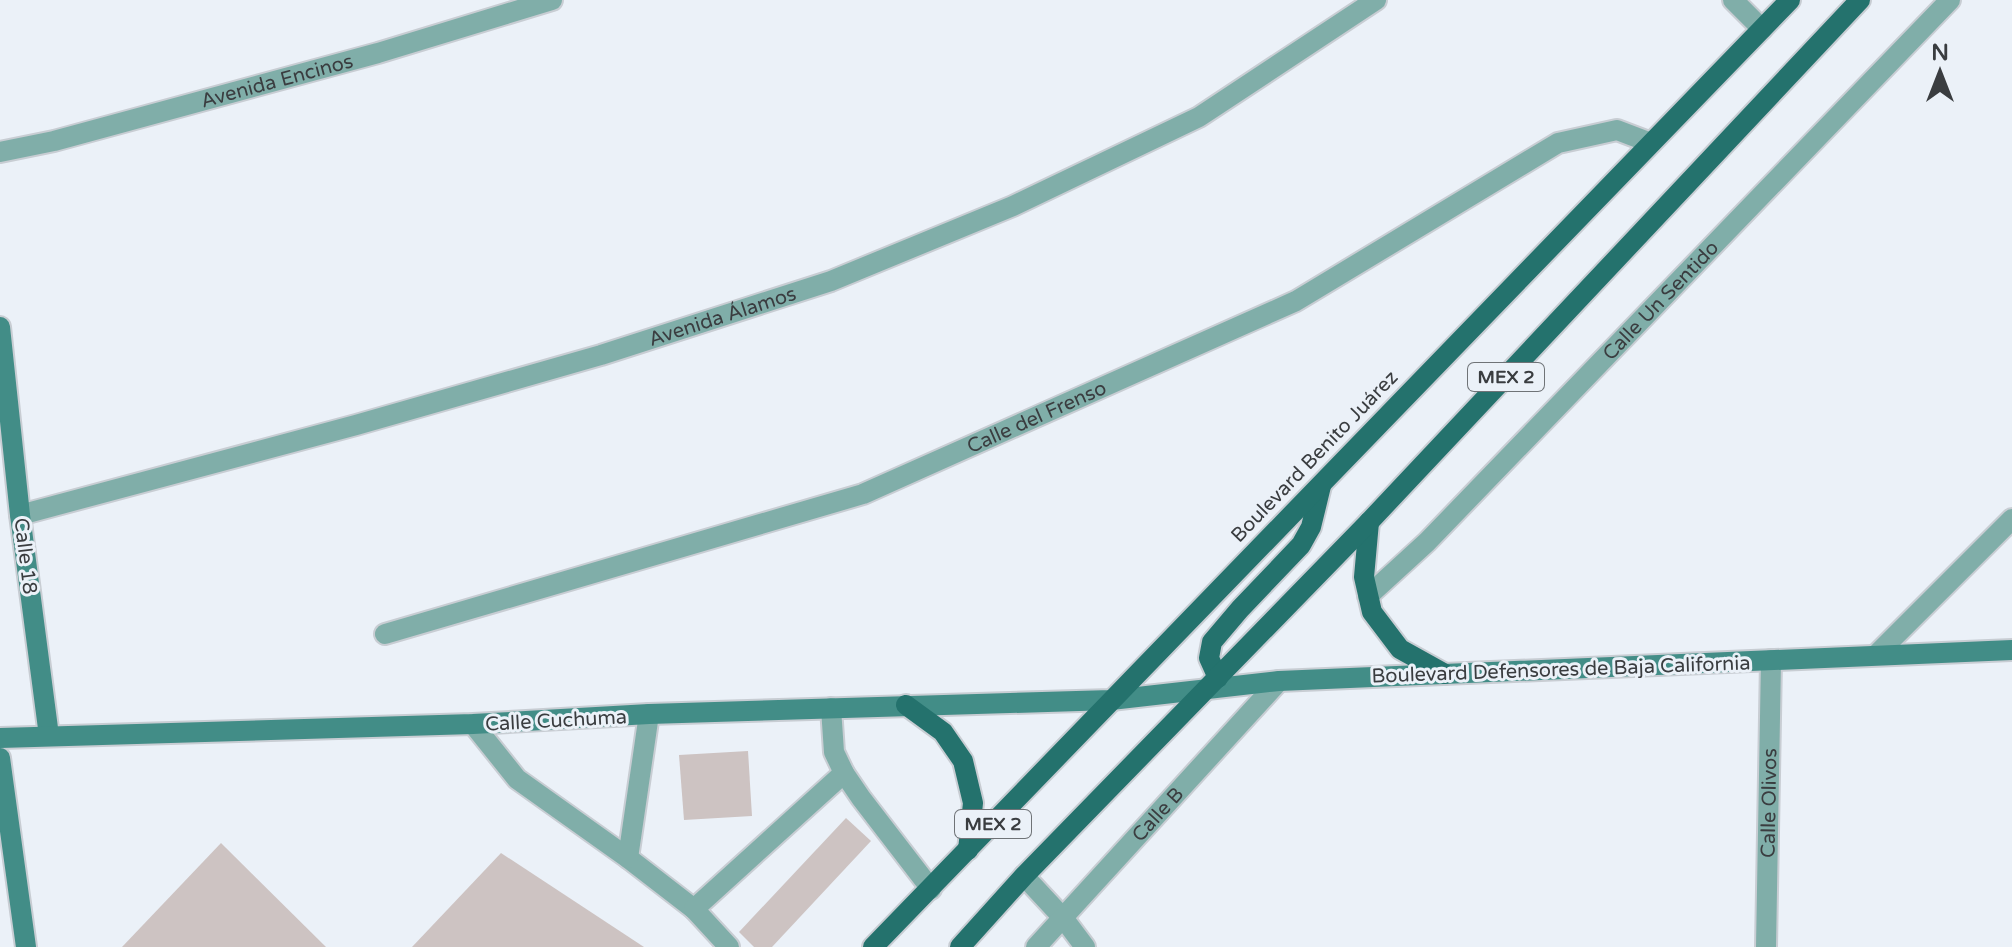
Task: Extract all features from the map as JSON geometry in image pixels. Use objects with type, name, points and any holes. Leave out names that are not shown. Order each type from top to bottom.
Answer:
[{"type":"main road","name":"Boulevard Benito Juárez","points":[[873,947],[1790,0]]},
{"type":"main road","name":"MEX 2","points":[[960,947],[1024,876],[1369,522],[1860,0]]},
{"type":"main road","points":[[1213,683],[1209,658],[1212,642],[1301,545],[1311,527],[1322,483]]},
{"type":"main road","points":[[1369,522],[1364,577],[1372,612],[1400,649],[1445,674]]},
{"type":"main road","points":[[906,705],[943,732],[963,761],[973,803],[968,850]]},
{"type":"street","name":"Avenida Encinos","points":[[0,152],[54,141],[378,53],[552,0]]},
{"type":"street","name":"Avenida Álamos","points":[[20,515],[341,430],[601,355],[831,281],[1013,206],[1199,117],[1376,0]]},
{"type":"street","points":[[1733,0],[1762,29]]},
{"type":"street","name":"Calle Un Sentido","points":[[1368,596],[1427,542],[1950,0]]},
{"type":"street","name":"Calle del Frenso","points":[[385,634],[863,494],[1296,301],[1558,143],[1617,130],[1651,143]]},
{"type":"street","name":"Calle 18","points":[[0,327],[20,515],[49,736]]},
{"type":"street","points":[[1876,655],[2012,519]]},
{"type":"street","name":"Boulevard Defensores de Baja California","points":[[1111,700],[1213,683],[2012,650]]},
{"type":"street","name":"Calle Olivos","points":[[1766,947],[1771,660]]},
{"type":"street","name":"Calle B","points":[[1036,947],[1279,681]]},
{"type":"street","name":"Calle Cuchuma","points":[[0,738],[1111,700]]},
{"type":"street","points":[[831,708],[834,752],[844,773],[931,889]]},
{"type":"street","points":[[628,858],[649,714]]},
{"type":"street","points":[[473,724],[517,779],[694,909],[729,947]]},
{"type":"street","points":[[0,758],[26,947]]},
{"type":"street","points":[[694,909],[844,773]]},
{"type":"street","points":[[0,852],[15,868]]},
{"type":"street","points":[[1024,876],[1085,947]]},
{"type":"building","points":[[748,751],[752,816],[684,820],[679,755]]},
{"type":"building","points":[[846,818],[871,841],[772,947],[754,947],[739,932]]},
{"type":"building","points":[[221,843],[326,947],[122,947]]},
{"type":"building","points":[[501,853],[644,947],[412,947]]}]
